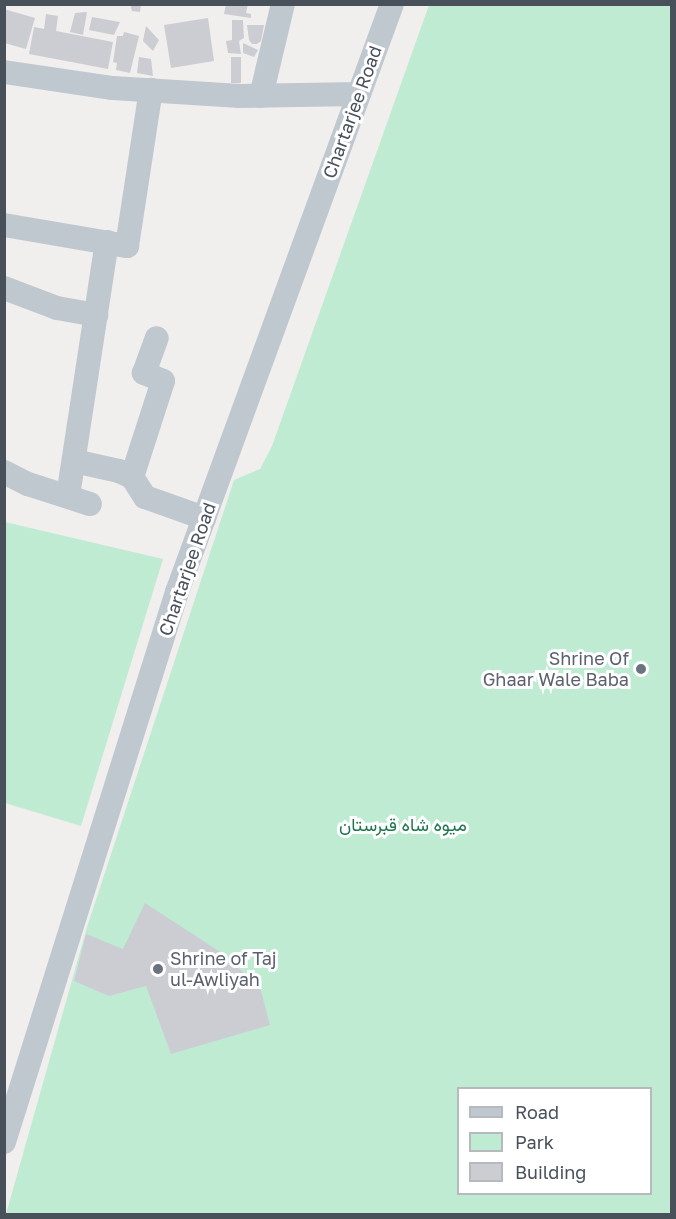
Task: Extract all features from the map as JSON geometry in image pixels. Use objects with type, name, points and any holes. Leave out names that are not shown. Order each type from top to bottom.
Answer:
[{"type":"street","points":[[261,96],[284,4]]},
{"type":"street","name":"Chartarjee Road","points":[[4,1142],[177,592],[392,4]]},
{"type":"street","points":[[4,72],[152,90],[261,96],[359,94]]},
{"type":"street","points":[[4,225],[128,246],[152,90]]},
{"type":"street","points":[[4,472],[28,484],[79,500],[74,461],[108,242]]},
{"type":"street","points":[[4,288],[57,308],[96,315]]},
{"type":"street","points":[[132,477],[163,381],[144,374],[157,338]]},
{"type":"street","points":[[74,461],[119,471],[132,477],[146,497],[204,518]]},
{"type":"green space","name":"میوہ شاہ قبرستان","points":[[429,5],[671,5],[671,1214],[6,1214],[87,927],[234,480],[260,469],[272,446]]},
{"type":"green space","points":[[5,522],[163,559],[81,826],[5,803]]},
{"type":"building","points":[[130,4],[141,4],[140,12],[132,11]]},
{"type":"building","points":[[226,4],[248,4],[246,13],[251,14],[251,18],[224,14]]},
{"type":"building","points":[[4,9],[35,18],[26,49],[4,43]]},
{"type":"building","points":[[87,12],[83,35],[70,32],[75,13]]},
{"type":"building","points":[[46,14],[58,16],[56,31],[113,42],[108,69],[29,54],[34,27],[44,29]]},
{"type":"building","points":[[92,17],[120,22],[114,35],[89,30]]},
{"type":"building","points":[[208,18],[214,61],[171,68],[164,25]]},
{"type":"building","points":[[232,20],[243,20],[244,38],[239,41],[241,54],[228,53],[226,41],[232,40]]},
{"type":"building","points":[[247,25],[264,25],[261,41],[257,44],[252,44],[249,40]]},
{"type":"building","points":[[146,26],[159,40],[153,51],[143,41]]},
{"type":"building","points":[[124,32],[139,36],[130,73],[116,70],[117,63],[113,62],[117,36],[123,36]]},
{"type":"building","points":[[243,43],[258,50],[254,57],[243,53]]},
{"type":"building","points":[[139,57],[151,59],[153,76],[137,73]]},
{"type":"building","points":[[231,57],[241,57],[241,83],[231,83]]},
{"type":"building","name":"Shrine of Taj ul-Awliyah","points":[[145,903],[228,957],[261,991],[270,1025],[171,1054],[146,986],[109,996],[74,981],[86,934],[123,949]]},
{"type":"place","name":"Shrine Of Ghaar Wale Baba","points":[[641,669]]},
{"type":"place","name":"Shrine of Taj ul-Awliyah","points":[[158,969]]}]
